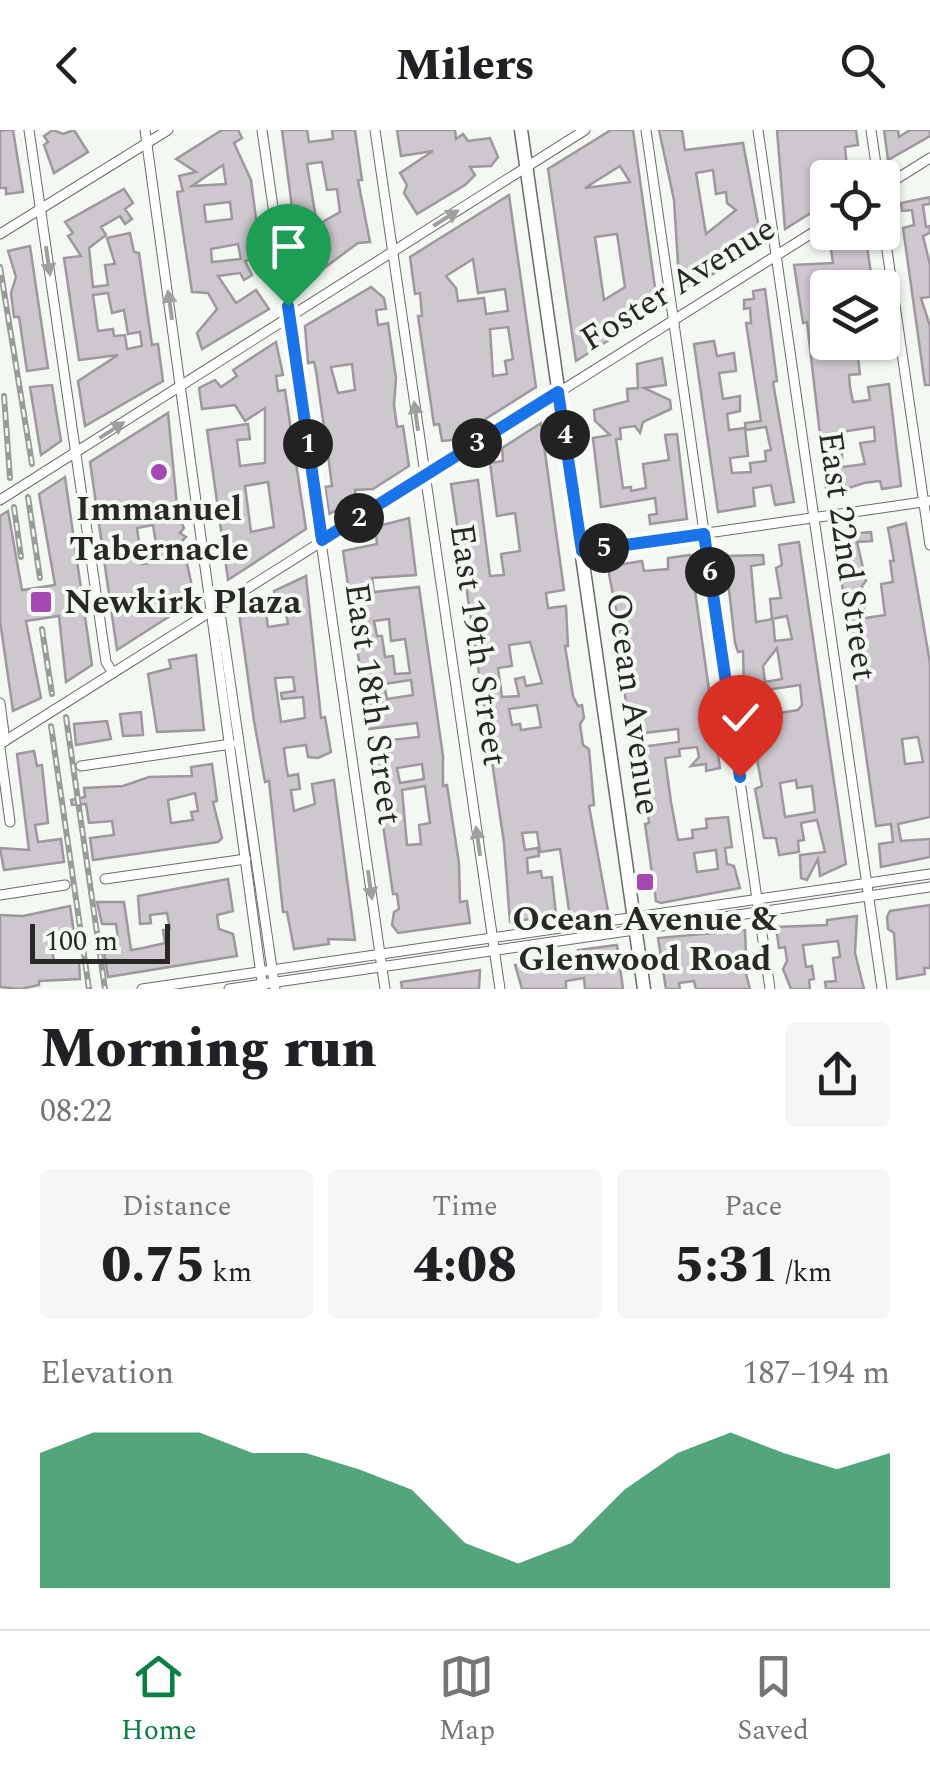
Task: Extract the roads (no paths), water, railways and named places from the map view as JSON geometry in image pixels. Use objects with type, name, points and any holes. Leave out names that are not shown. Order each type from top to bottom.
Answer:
[{"type":"main road","name":"Ocean Avenue","points":[[521,130],[644,989]]},
{"type":"street","points":[[29,130],[106,662],[114,673]]},
{"type":"street","points":[[145,130],[214,609],[211,627],[262,986]]},
{"type":"street","points":[[4,231],[168,130]]},
{"type":"street","name":"East 18th Street","points":[[262,130],[386,989]]},
{"type":"street","name":"East 19th Street","points":[[376,130],[500,989]]},
{"type":"street","points":[[0,500],[585,130]]},
{"type":"street","points":[[646,130],[770,989]]},
{"type":"street","name":"East 22nd Street","points":[[758,130],[882,989]]},
{"type":"street","points":[[871,130],[875,160]]},
{"type":"street","points":[[900,177],[930,158]]},
{"type":"street","name":"Foster Avenue","points":[[2,744],[810,234]]},
{"type":"street","points":[[887,250],[927,502],[930,545]]},
{"type":"street","points":[[582,551],[927,502]]},
{"type":"street","points":[[214,609],[222,618],[275,986]]},
{"type":"street","points":[[0,704],[10,822]]},
{"type":"street","points":[[81,766],[240,743]]},
{"type":"street","points":[[105,879],[256,857]]},
{"type":"street","points":[[229,989],[275,986],[494,952],[757,900],[930,874]]},
{"type":"street","points":[[0,895],[65,885]]},
{"type":"street","points":[[142,989],[492,938],[760,914],[930,888]]},
{"type":"railway","points":[[0,267],[32,464]]},
{"type":"railway","points":[[4,396],[10,478]]},
{"type":"railway","points":[[28,497],[40,578]]},
{"type":"railway","points":[[14,507],[21,557]]},
{"type":"railway","points":[[42,629],[52,694]]},
{"type":"railway","points":[[66,717],[105,989]]},
{"type":"railway","points":[[51,726],[89,989]]},
{"type":"place","name":"Immanuel Tabernacle","points":[[159,472]]},
{"type":"place","name":"Newkirk Plaza","points":[[41,602]]},
{"type":"place","name":"Ocean Avenue & Glenwood Road","points":[[645,882]]}]
